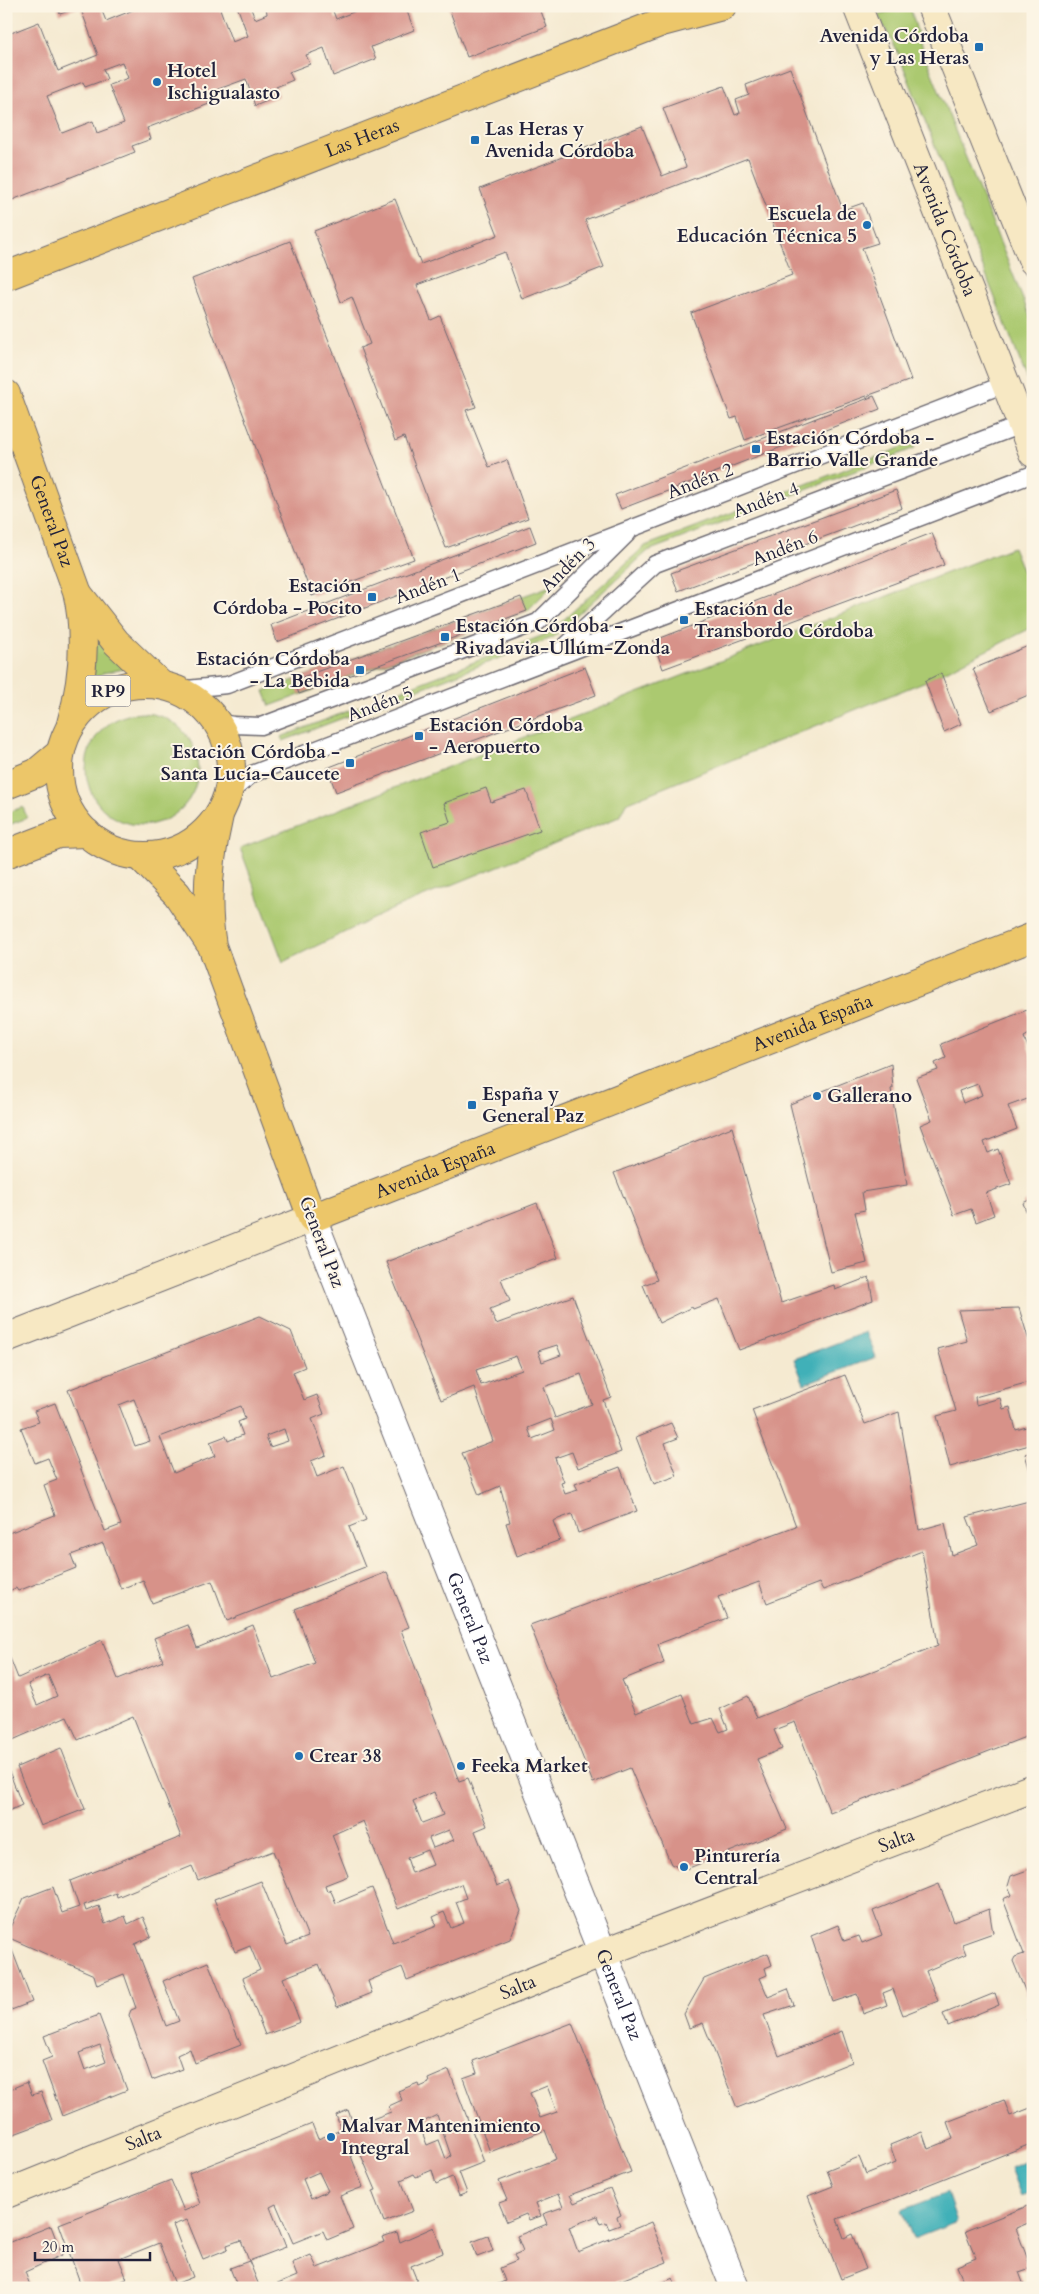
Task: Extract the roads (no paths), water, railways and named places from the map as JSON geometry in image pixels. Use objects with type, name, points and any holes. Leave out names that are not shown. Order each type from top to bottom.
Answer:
[{"type":"main road","name":"Las Heras","points":[[6,276],[656,24],[722,6]]},
{"type":"main road","name":"Avenida Córdoba","points":[[857,6],[1033,453]]},
{"type":"main road","points":[[931,6],[1033,261]]},
{"type":"main road","name":"General Paz","points":[[6,394],[77,591],[82,612],[81,674],[70,728]]},
{"type":"main road","name":"General Paz","points":[[77,591],[116,642],[169,687]]},
{"type":"main road","name":"RP9","points":[[169,687],[144,683],[124,686],[106,692],[89,704],[70,728],[60,753],[59,775],[62,795],[70,813],[88,834],[116,851],[140,856],[156,856],[175,851],[193,842],[209,829],[223,804]]},
{"type":"main road","points":[[169,687],[200,703],[224,735],[230,754],[232,774],[223,804]]},
{"type":"main road","name":"RP9","points":[[6,785],[36,773],[60,753]]},
{"type":"main road","name":"General Paz","points":[[212,946],[208,909],[209,880],[223,804]]},
{"type":"main road","points":[[6,854],[58,834],[88,834]]},
{"type":"main road","name":"General Paz","points":[[140,856],[177,894],[212,946],[312,1218]]},
{"type":"main road","name":"Avenida España","points":[[6,1338],[1033,937]]},
{"type":"main road","name":"Salta","points":[[6,2194],[603,1953],[1033,1788]]},
{"type":"street","name":"General Paz","points":[[312,1218],[735,2288]]},
{"type":"lane","name":"Andén 2","points":[[633,528],[1005,384]]},
{"type":"lane","name":"Andén 4","points":[[552,659],[655,564],[1021,425]]},
{"type":"lane","name":"Andén 6","points":[[552,659],[1033,474]]},
{"type":"lane","name":"Andén 1","points":[[169,687],[226,685],[633,528]]},
{"type":"lane","name":"Andén 3","points":[[216,722],[261,726],[538,622],[633,528]]},
{"type":"lane","name":"Andén 5","points":[[223,804],[252,774],[552,659]]},
{"type":"water","points":[[866,1332],[876,1357],[804,1384],[794,1359]]},
{"type":"water","points":[[1033,2158],[1033,2192],[1021,2196],[1010,2168]]},
{"type":"water","points":[[947,2193],[957,2222],[913,2239],[902,2210]]},
{"type":"place","name":"Avenida Córdoba y Las Heras","points":[[979,47]]},
{"type":"place","name":"Hotel Ischigualasto","points":[[157,82]]},
{"type":"place","name":"Las Heras y Avenida Córdoba","points":[[475,140]]},
{"type":"place","name":"Escuela de Educación Técnica 5","points":[[867,225]]},
{"type":"place","name":"Estación Córdoba - Barrio Valle Grande","points":[[756,449]]},
{"type":"place","name":"Estación Córdoba - Pocito","points":[[372,597]]},
{"type":"place","name":"Estación de Transbordo Córdoba","points":[[684,620]]},
{"type":"place","name":"Estación Córdoba - Rivadavia-Ullúm-Zonda","points":[[445,637]]},
{"type":"place","name":"Estación Córdoba - La Bebida","points":[[360,670]]},
{"type":"place","name":"Estación Córdoba - Aeropuerto","points":[[419,736]]},
{"type":"place","name":"Estación Córdoba - Santa Lucía-Caucete","points":[[350,763]]},
{"type":"place","name":"Gallerano","points":[[817,1096]]},
{"type":"place","name":"España y General Paz","points":[[472,1105]]},
{"type":"place","name":"Crear 38","points":[[299,1756]]},
{"type":"place","name":"Feeka Market","points":[[461,1766]]},
{"type":"place","name":"Pinturería Central","points":[[684,1867]]},
{"type":"place","name":"Malvar Mantenimiento Integral","points":[[331,2137]]}]
